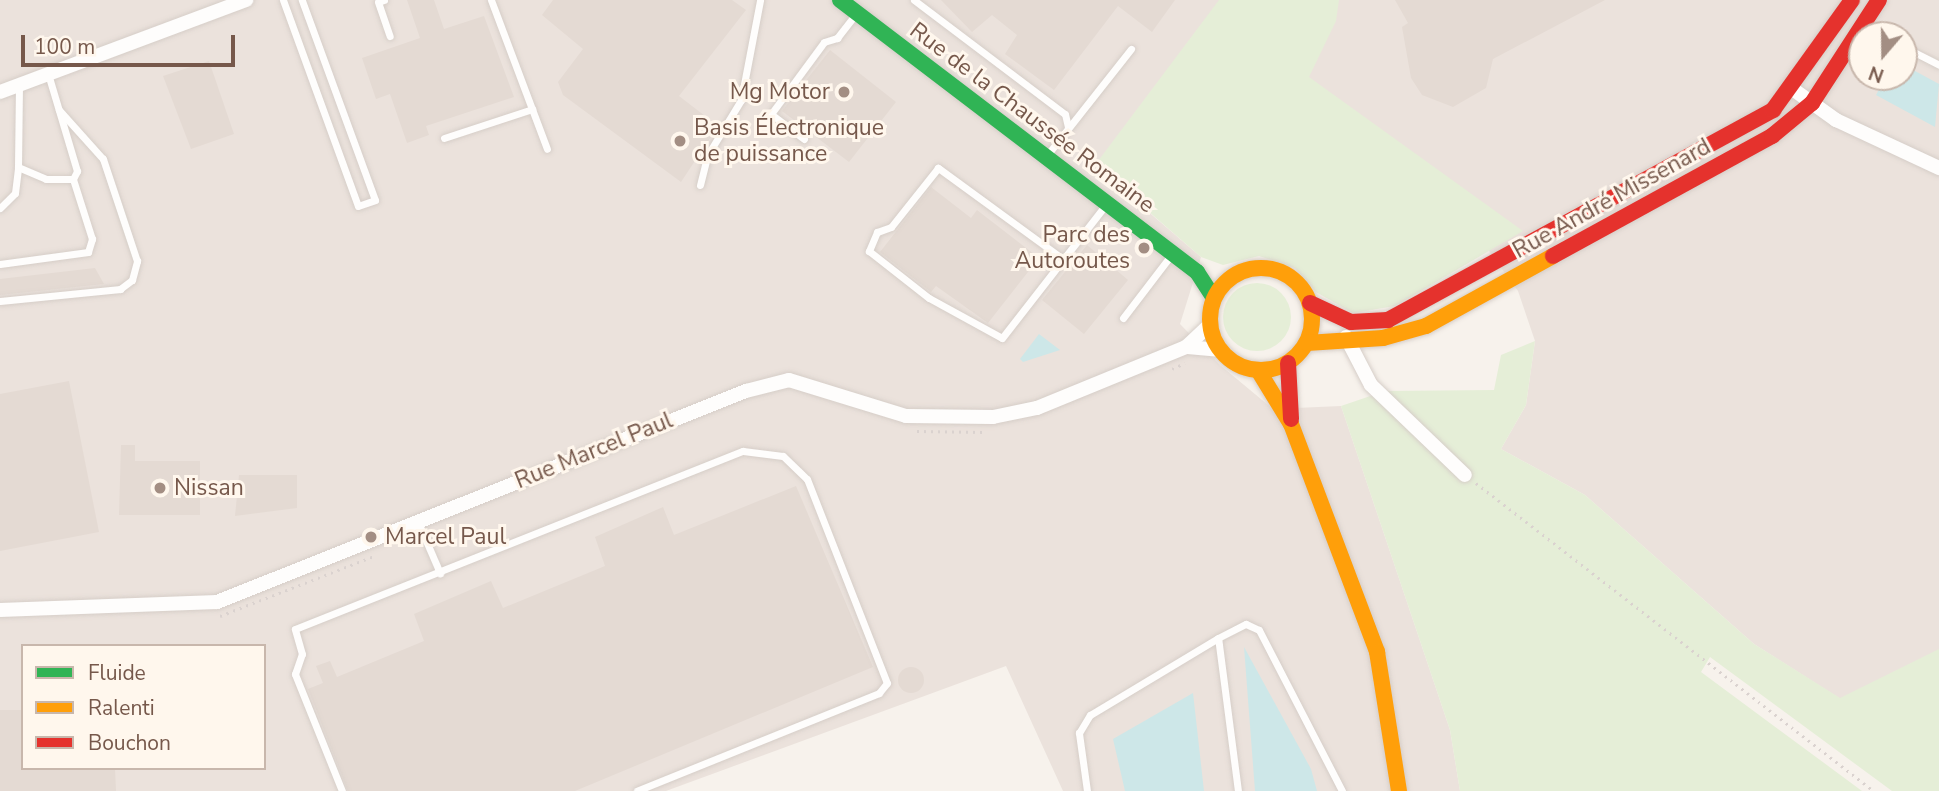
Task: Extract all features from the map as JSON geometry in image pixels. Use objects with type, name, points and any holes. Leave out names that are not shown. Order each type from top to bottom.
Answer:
[{"type":"street","points":[[0,92],[246,0]]},
{"type":"street","name":"Rue de la Chaussée Romaine","points":[[839,0],[1197,272],[1214,298]]},
{"type":"street","name":"Rue André Missenard","points":[[1310,303],[1351,322],[1373,323],[1430,298],[1773,110],[1794,90],[1852,0]]},
{"type":"street","name":"Rue André Missenard","points":[[1307,342],[1408,334],[1441,319],[1772,136],[1812,103],[1880,0]]},
{"type":"street","points":[[1794,90],[1812,103],[1939,168]]},
{"type":"street","points":[[1197,272],[1233,276],[1278,271],[1310,303],[1307,342],[1288,363],[1258,370]]},
{"type":"street","points":[[1233,276],[1214,298],[1210,325],[1220,351],[1258,370],[1291,424],[1377,652],[1399,791]]},
{"type":"street","points":[[1430,298],[1441,319]]},
{"type":"street","name":"Rue Marcel Paul","points":[[0,610],[217,602],[418,521],[789,380],[906,416],[993,417],[1037,408],[1184,348],[1210,325]]},
{"type":"street","points":[[1346,337],[1371,385],[1465,475]]},
{"type":"street","name":"Rue Marcel Paul","points":[[1184,348],[1220,351]]},
{"type":"street","points":[[1288,363],[1291,424]]},
{"type":"lane","points":[[283,0],[358,206],[374,200],[303,0]]},
{"type":"lane","points":[[384,0],[378,2],[390,36]]},
{"type":"lane","points":[[491,0],[547,149]]},
{"type":"lane","points":[[700,185],[707,156],[741,100],[760,0]]},
{"type":"lane","points":[[914,0],[1065,114],[1068,127]]},
{"type":"lane","points":[[804,139],[771,114],[824,42],[837,38],[857,13]]},
{"type":"lane","points":[[1046,157],[1131,49]]},
{"type":"lane","points":[[1918,54],[1939,65]]},
{"type":"lane","points":[[48,74],[77,171],[72,179]]},
{"type":"lane","points":[[0,208],[15,193],[19,85]]},
{"type":"lane","points":[[444,138],[532,109]]},
{"type":"lane","points":[[0,302],[120,289],[132,280],[138,261],[103,159],[59,110]]},
{"type":"lane","points":[[18,167],[46,179],[72,179]]},
{"type":"lane","points":[[1063,259],[938,168],[891,227],[877,232],[869,251],[929,298],[1002,338],[1107,203]]},
{"type":"lane","points":[[0,264],[88,252],[92,239],[72,179]]},
{"type":"lane","points":[[1123,318],[1173,254]]},
{"type":"lane","points":[[342,791],[295,674],[302,654],[295,629],[743,451],[783,456],[807,480],[887,683],[879,693],[637,791]]},
{"type":"lane","points":[[418,521],[440,573]]},
{"type":"lane","points":[[1087,791],[1079,733],[1090,715],[1246,624],[1259,630],[1342,791]]},
{"type":"lane","points":[[1219,638],[1238,791]]},
{"type":"path","points":[[1165,372],[1186,362],[1184,348]]},
{"type":"path","points":[[903,429],[989,432]]},
{"type":"path","points":[[1465,475],[1874,791]]},
{"type":"path","points":[[224,616],[386,551]]},
{"type":"shaded area","points":[[0,0],[1939,0],[1939,791],[1839,698],[1754,644],[1585,495],[1501,449],[1526,405],[1535,341],[1518,291],[1484,244],[1095,166],[1201,257],[1180,324],[1220,365],[1273,409],[1341,406],[1450,730],[1460,791],[1063,791],[1006,666],[666,791],[0,791]]},
{"type":"green space","points":[[1219,0],[1339,0],[1336,21],[1309,77],[1523,231],[1395,306],[1353,313],[1316,292],[1295,268],[1259,256],[1223,265],[1201,257],[1095,165]]},
{"type":"green space","points":[[1257,283],[1270,286],[1281,293],[1288,304],[1291,317],[1288,330],[1281,341],[1270,348],[1257,351],[1244,348],[1233,341],[1226,330],[1223,317],[1226,304],[1233,293],[1244,286]]},
{"type":"green space","points":[[1535,341],[1526,405],[1501,449],[1585,495],[1754,644],[1840,698],[1939,649],[1939,791],[1892,791],[1710,657],[1701,672],[1862,791],[1460,791],[1450,730],[1341,406],[1385,391],[1494,390],[1501,355]]},
{"type":"water","points":[[1918,73],[1939,84],[1935,127],[1876,95],[1878,91],[1918,91]]},
{"type":"water","points":[[1039,334],[1060,350],[1023,362],[1020,359]]},
{"type":"water","points":[[1244,647],[1311,769],[1317,791],[1255,791]]},
{"type":"water","points":[[1193,693],[1204,791],[1125,791],[1113,739]]},
{"type":"building","points":[[407,0],[434,0],[444,29],[484,16],[514,97],[426,126],[429,135],[407,143],[390,94],[376,99],[362,58],[420,38]]},
{"type":"building","points":[[553,0],[732,0],[746,10],[679,96],[718,126],[681,182],[563,95],[558,82],[583,49],[542,15]]},
{"type":"building","points":[[941,0],[1175,0],[1152,32],[1118,6],[1054,90],[1005,54],[1017,35],[992,15],[972,32]]},
{"type":"building","points":[[1395,0],[1605,0],[1493,59],[1486,88],[1453,107],[1422,95],[1411,78],[1402,27],[1408,23]]},
{"type":"building","points":[[830,50],[896,102],[849,162],[782,111]]},
{"type":"building","points":[[209,61],[234,134],[191,149],[163,76]]},
{"type":"building","points":[[931,187],[971,218],[977,210],[1039,258],[988,323],[936,286],[931,292],[880,252]]},
{"type":"building","points":[[1087,245],[1128,280],[1084,334],[1042,300]]},
{"type":"building","points":[[95,268],[104,284],[0,295],[0,279]]},
{"type":"building","points":[[69,381],[99,532],[0,551],[0,394]]},
{"type":"building","name":"Nissan","points":[[121,445],[135,445],[135,461],[200,461],[200,515],[119,515]]},
{"type":"building","points":[[239,475],[297,475],[297,508],[235,516]]},
{"type":"building","points":[[796,486],[873,667],[575,791],[348,791],[308,689],[323,683],[316,666],[330,661],[337,677],[424,641],[414,614],[491,581],[503,608],[605,566],[595,537],[663,507],[674,535]]},
{"type":"building","points":[[911,667],[920,671],[924,680],[920,689],[911,693],[902,689],[898,680],[902,671]]},
{"type":"building","points":[[0,710],[21,710],[21,770],[115,770],[116,791],[0,791]]},
{"type":"traffic: fast","points":[[840,0],[1197,272],[1214,298]]},
{"type":"traffic: slow","points":[[1307,343],[1383,338],[1426,326],[1553,256]]},
{"type":"traffic: slow","points":[[1261,268],[1281,272],[1297,283],[1308,299],[1312,319],[1308,339],[1297,355],[1281,366],[1261,370],[1241,366],[1225,355],[1214,339],[1210,319],[1214,299],[1225,283],[1241,272],[1261,268]]},
{"type":"traffic: slow","points":[[1258,370],[1291,424],[1377,652],[1399,791]]},
{"type":"traffic: jam","points":[[1310,303],[1351,322],[1388,320],[1773,110],[1852,0]]},
{"type":"traffic: jam","points":[[1553,256],[1772,136],[1812,103],[1879,0]]},
{"type":"traffic: jam","points":[[1288,363],[1291,419]]},
{"type":"place","name":"Mg Motor","points":[[844,92]]},
{"type":"place","name":"Basis Électronique de puissance","points":[[680,141]]},
{"type":"place","name":"Parc des Autoroutes","points":[[1144,248]]},
{"type":"place","name":"Nissan","points":[[160,488]]},
{"type":"place","name":"Marcel Paul","points":[[371,537]]}]
